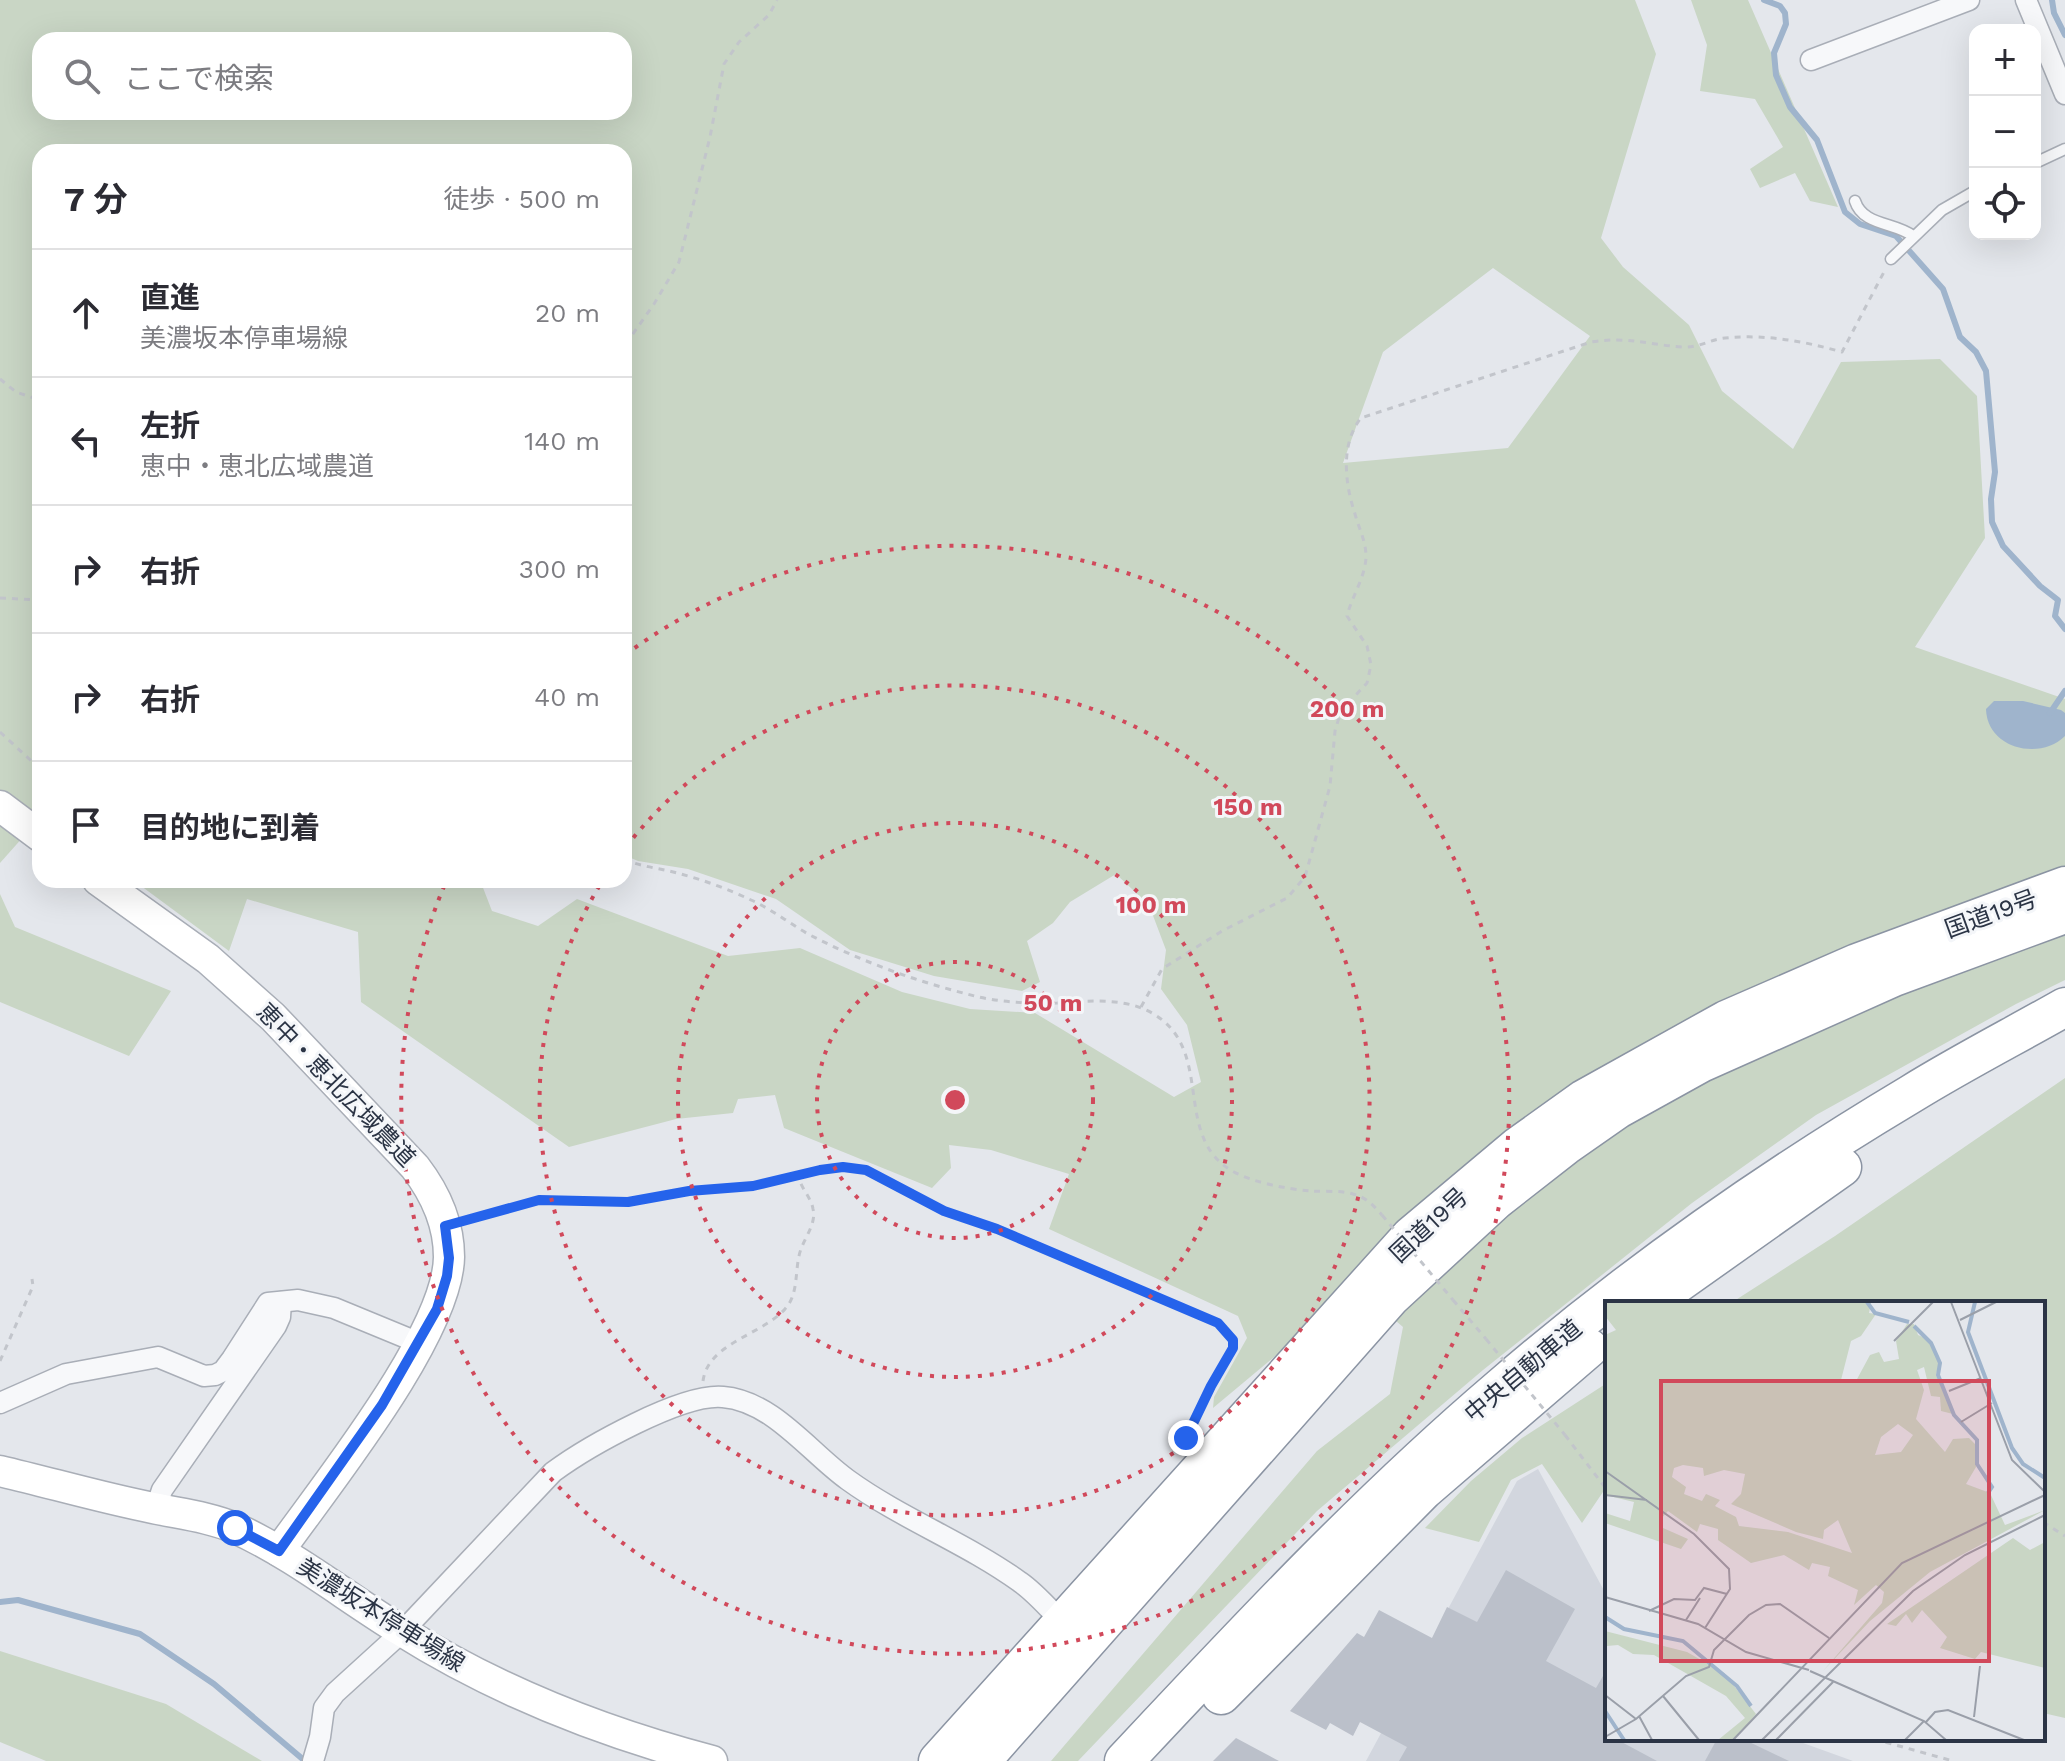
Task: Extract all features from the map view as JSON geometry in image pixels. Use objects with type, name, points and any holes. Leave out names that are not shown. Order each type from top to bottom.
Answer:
[{"type":"highway","name":"国道19号","points":[[938,1761],[1411,1236],[1517,1147],[1584,1099],[1726,1020],[1857,963],[2065,886]]},
{"type":"highway","name":"国道19号","points":[[981,1761],[1391,1297],[1496,1200],[1565,1146],[1618,1109],[1701,1063],[1894,977],[2065,914]]},
{"type":"highway","name":"中央自動車道","points":[[1608,1301],[1806,1159],[1912,1093],[2065,1007]]},
{"type":"highway","points":[[1653,1301],[1821,1180],[1928,1114],[2065,1036]]},
{"type":"highway","name":"中央自動車道","points":[[1124,1761],[1308,1566],[1405,1472],[1501,1386],[1605,1303]]},
{"type":"highway","name":"中央自動車道","points":[[1160,1761],[1201,1715],[1424,1490],[1605,1336]]},
{"type":"street","points":[[1811,60],[1969,0]]},
{"type":"street","points":[[2026,0],[2033,24]]},
{"type":"street","points":[[2041,44],[2065,94]]},
{"type":"street","points":[[0,806],[32,830]]},
{"type":"street","name":"恵中・恵北広域農道","points":[[109,888],[208,959],[273,1017],[415,1167],[427,1183],[445,1226],[449,1258],[437,1309],[382,1405],[279,1551]]},
{"type":"street","points":[[156,1508],[162,1490],[276,1326],[281,1302]]},
{"type":"street","points":[[0,1403],[66,1374],[158,1357],[204,1376],[215,1375],[223,1371],[232,1359],[268,1303],[314,1302],[419,1343]]},
{"type":"street","points":[[314,1758],[324,1708],[335,1693],[402,1632],[553,1472],[572,1458],[663,1412],[705,1397],[737,1399],[776,1420],[846,1479],[882,1503],[1022,1583],[1064,1624]]},
{"type":"street","name":"美濃坂本停車場線","points":[[0,1471],[219,1523],[279,1551],[402,1632],[493,1683],[537,1703],[652,1745],[712,1761]]},
{"type":"lane","points":[[2041,160],[2065,149]]},
{"type":"lane","points":[[1891,259],[1942,210],[1969,194]]},
{"type":"lane","points":[[1855,201],[1857,208],[1865,215],[1913,236]]},
{"type":"path","points":[[632,335],[679,262],[710,137],[724,64],[739,42],[769,15],[777,0]]},
{"type":"path","points":[[1141,1007],[1162,969],[1222,931],[1287,898],[1305,877],[1330,786],[1335,731],[1341,711],[1367,683],[1371,665],[1367,646],[1347,616],[1364,575],[1366,559],[1365,544],[1349,489],[1347,460],[1348,440],[1361,418],[1549,355],[1613,338],[1684,347],[1707,344],[1721,338],[1769,336],[1842,352],[1891,259]]},
{"type":"path","points":[[0,379],[16,392],[32,397]]},
{"type":"path","points":[[0,598],[32,600]]},
{"type":"path","points":[[0,732],[32,762]]},
{"type":"path","points":[[632,861],[680,873],[751,900],[861,960],[969,995],[1027,1003],[1085,999],[1141,1007],[1169,1025],[1180,1038],[1187,1056],[1196,1116],[1214,1156],[1234,1172],[1254,1179],[1307,1191],[1353,1194],[1369,1201],[1486,1339],[1605,1487]]},
{"type":"path","points":[[445,1226],[539,1200],[628,1202],[689,1191],[753,1186],[843,1167],[866,1170],[944,1211],[997,1229],[1218,1323],[1233,1340],[1233,1348],[1186,1438],[1190,1445],[1209,1458]]},
{"type":"path","points":[[705,1397],[704,1371],[714,1359],[723,1350],[767,1324],[786,1309],[793,1297],[799,1256],[814,1218],[811,1201],[802,1190],[798,1175]]},
{"type":"path","points":[[0,1361],[33,1286],[32,1279]]},
{"type":"path","points":[[2045,1523],[2065,1536]]},
{"type":"path","points":[[1881,1741],[1953,1761]]},
{"type":"shaded area","points":[[1538,1469],[1605,1592],[1605,1741],[1798,1741],[1853,1761],[1366,1761],[1517,1481]]},
{"type":"green space","points":[[0,0],[1635,0],[1656,54],[1601,238],[1623,267],[1689,325],[1722,391],[1793,449],[1841,362],[1940,359],[1977,396],[1985,538],[1915,647],[2065,699],[2065,980],[1816,1115],[1692,1203],[1483,1370],[1317,1511],[1078,1761],[1051,1761],[1317,1451],[1390,1394],[1403,1327],[1348,1280],[1280,1352],[1213,1408],[1214,1397],[1247,1338],[1238,1316],[1049,1229],[1069,1174],[991,1150],[949,1145],[951,1168],[932,1188],[784,1128],[775,1095],[738,1099],[733,1113],[676,1119],[569,1147],[361,1002],[358,932],[247,899],[229,951],[144,888],[483,888],[492,911],[538,926],[577,899],[728,956],[800,948],[902,992],[970,1009],[1035,1013],[1174,1097],[1201,1082],[1187,1025],[1161,989],[1166,950],[1149,905],[1116,874],[1070,902],[1053,923],[1027,941],[1040,982],[1022,991],[934,976],[850,950],[776,899],[688,869],[632,858],[632,144],[32,144],[32,827],[0,863]],"holes":[[[1493,268],[1590,336],[1508,448],[1343,463],[1383,352]]]},
{"type":"green space","points":[[1691,0],[1748,0],[1838,207],[1810,201],[1795,173],[1760,188],[1750,169],[1783,147],[1755,99],[1700,91],[1707,45]]},
{"type":"green space","points":[[0,894],[15,927],[171,991],[129,1056],[0,1002]]},
{"type":"green space","points":[[2065,1078],[2065,1718],[2045,1713],[2045,1301],[1734,1301],[1835,1236]]},
{"type":"green space","points":[[1605,1384],[1605,1489],[1582,1523],[1542,1464],[1511,1480],[1479,1542],[1425,1528],[1471,1481],[1522,1438]]},
{"type":"green space","points":[[0,1651],[166,1704],[262,1761],[46,1761],[0,1742]]},
{"type":"water","points":[[1994,701],[2023,701],[2061,710],[2065,713],[2065,736],[2042,748],[2016,747],[2005,742],[1995,734],[1989,723],[1986,709]]},
{"type":"building","points":[[1506,1570],[1575,1609],[1546,1661],[1596,1688],[1605,1672],[1605,1741],[1620,1741],[1657,1761],[1399,1761],[1407,1747],[1360,1722],[1353,1736],[1330,1723],[1326,1730],[1290,1711],[1357,1633],[1364,1637],[1379,1610],[1432,1638],[1447,1607],[1477,1622]]},
{"type":"building","points":[[1236,1738],[1279,1761],[1213,1761]]},
{"type":"building","points":[[1716,1741],[1747,1741],[1789,1761],[1705,1761]]},
{"type":"waterway","points":[[1764,0],[1780,6],[1785,13],[1786,24],[1774,53],[1776,75],[1790,107],[1817,140],[1845,212],[1860,224],[1896,236],[1943,289],[1960,337],[1976,352],[1986,371],[1995,472],[1992,522],[2003,546],[2040,586],[2058,600],[2055,616],[2065,629]]},
{"type":"waterway","points":[[2052,0],[2054,13],[2065,35]]},
{"type":"waterway","points":[[2050,713],[2065,691]]},
{"type":"waterway","points":[[0,1602],[18,1600],[140,1634],[214,1684],[305,1761]]},
{"type":"route","points":[[235,1528],[279,1551],[382,1405],[419,1343],[443,1292],[449,1258],[445,1226],[539,1200],[608,1204],[628,1202],[689,1191],[753,1186],[843,1167],[866,1170],[944,1211],[997,1229],[1218,1323],[1233,1340],[1233,1348],[1186,1438]]}]
